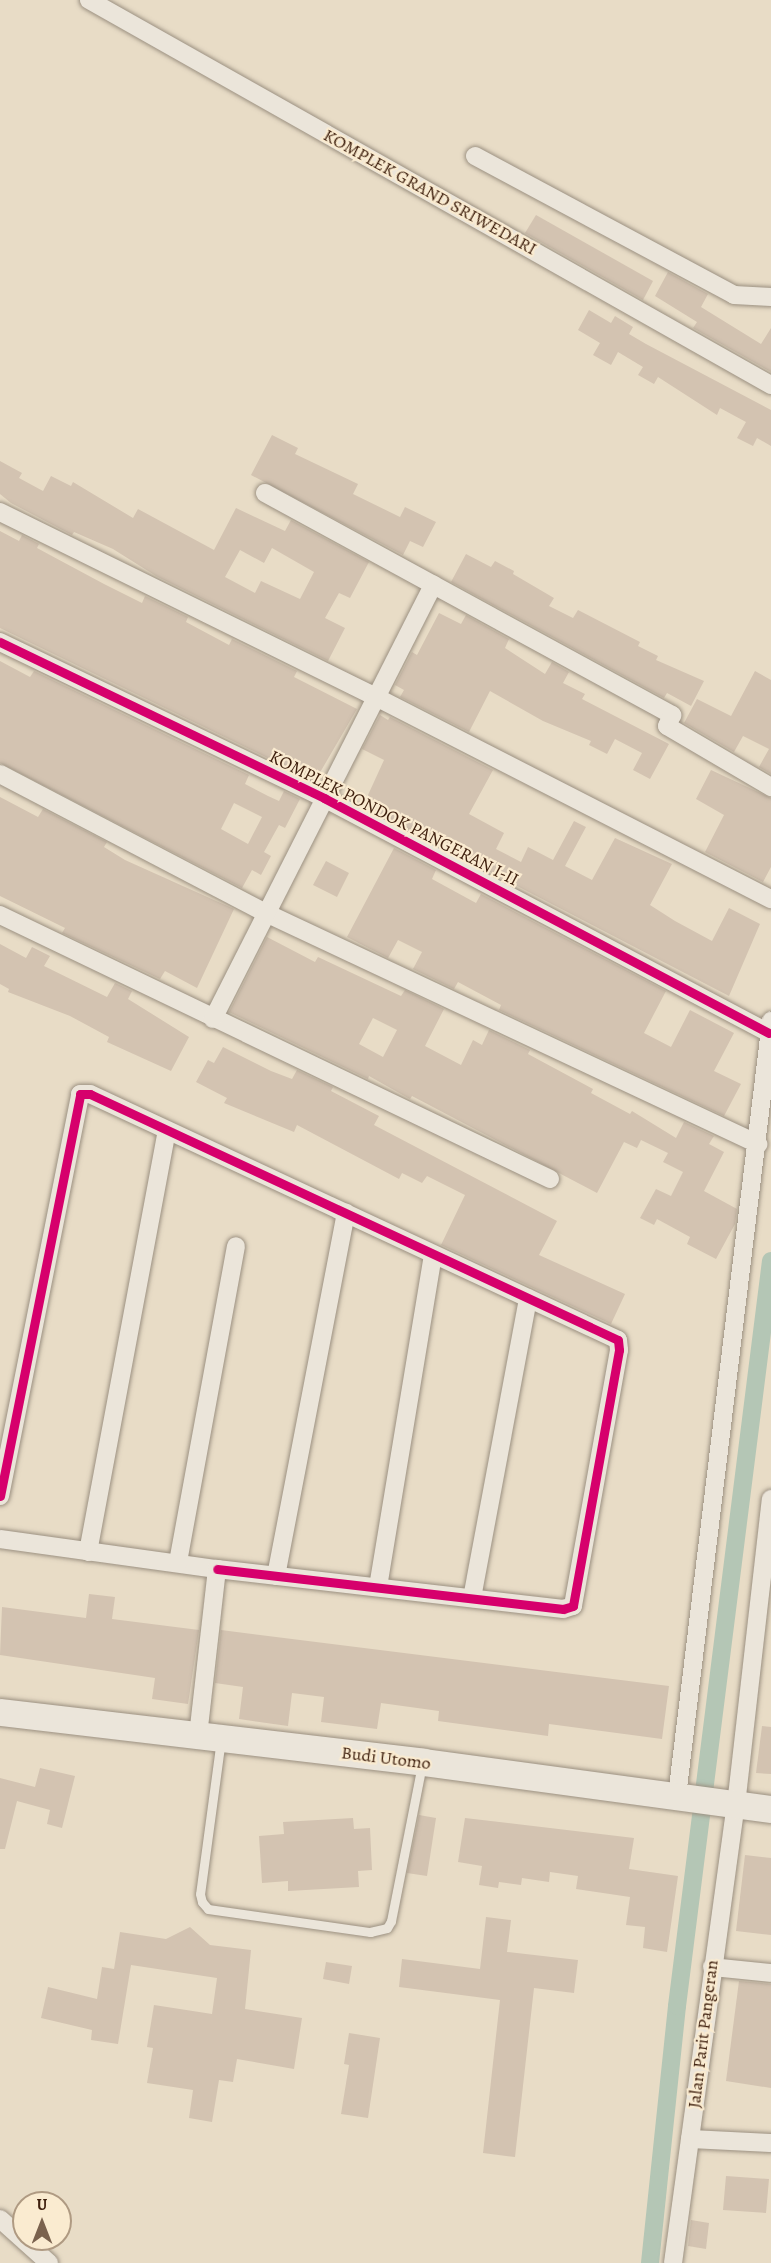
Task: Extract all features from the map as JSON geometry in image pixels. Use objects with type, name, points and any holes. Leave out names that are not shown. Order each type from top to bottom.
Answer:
[{"type":"street","name":"KOMPLEK GRAND SRIWEDARI","points":[[89,0],[771,385]]},
{"type":"street","points":[[475,156],[734,295],[771,297]]},
{"type":"street","points":[[265,493],[672,715],[667,726],[771,787]]},
{"type":"street","points":[[0,512],[374,696],[771,899]]},
{"type":"street","points":[[213,1019],[374,696],[433,585]]},
{"type":"street","name":"KOMPLEK PONDOK PANGERAN I-II","points":[[0,642],[324,798],[770,1027]]},
{"type":"street","points":[[0,774],[266,913],[758,1144]]},
{"type":"street","points":[[0,915],[550,1179]]},
{"type":"street","points":[[684,1798],[770,1027]]},
{"type":"street","points":[[0,1496],[75,1104],[80,1094],[90,1094],[433,1255],[609,1333],[618,1340],[619,1350],[573,1606],[563,1609],[276,1576],[0,1539]]},
{"type":"street","points":[[88,1552],[167,1130]]},
{"type":"street","points":[[276,1576],[346,1213]]},
{"type":"street","points":[[178,1562],[236,1246]]},
{"type":"street","points":[[378,1587],[433,1255]]},
{"type":"street","points":[[472,1598],[528,1298]]},
{"type":"street","name":"Jalan Parit Pangeran","points":[[673,2263],[712,1967],[729,1804],[769,1530],[771,1499]]},
{"type":"street","points":[[209,1737],[218,1569]]},
{"type":"street","name":"Budi Utomo","points":[[0,1712],[423,1762],[771,1809]]},
{"type":"street","points":[[712,1967],[771,1974]]},
{"type":"street","points":[[690,2139],[771,2144]]},
{"type":"street","points":[[0,2219],[49,2263]]},
{"type":"lane","points":[[209,1737],[202,1902],[207,1909],[370,1932],[387,1928],[391,1921],[423,1762]]},
{"type":"building","points":[[536,215],[653,281],[643,300],[525,233]]},
{"type":"building","points":[[668,272],[708,294],[701,307],[761,344],[771,328],[771,372],[693,328],[697,322],[655,296]]},
{"type":"building","points":[[589,310],[611,323],[615,316],[633,327],[629,334],[771,410],[771,446],[757,438],[753,446],[737,438],[746,422],[720,408],[717,415],[658,377],[654,384],[638,375],[643,367],[618,352],[611,365],[593,355],[600,343],[578,330]]},
{"type":"building","points":[[272,435],[298,448],[295,454],[358,484],[353,494],[400,517],[405,507],[436,522],[423,547],[410,541],[403,555],[251,475]]},
{"type":"building","points":[[0,461],[22,473],[19,478],[43,491],[51,476],[71,486],[73,482],[133,518],[138,509],[214,550],[236,508],[285,531],[291,520],[369,562],[350,598],[339,593],[325,618],[345,628],[328,661],[156,576],[113,549],[74,532],[72,535],[11,503],[0,494]],"holes":[[[272,548],[314,572],[300,599],[261,581],[255,593],[225,577],[240,550],[264,563]]]},
{"type":"building","points":[[0,531],[19,541],[22,535],[39,544],[37,548],[142,603],[145,596],[188,617],[186,622],[229,645],[232,639],[297,671],[294,677],[357,709],[315,781],[0,628]]},
{"type":"building","points":[[466,554],[491,567],[495,561],[514,571],[513,574],[554,598],[549,606],[573,618],[578,610],[640,642],[638,646],[658,656],[656,660],[704,681],[691,706],[667,693],[664,698],[451,582]]},
{"type":"building","points":[[439,613],[461,624],[466,615],[509,639],[505,648],[545,674],[552,662],[569,672],[563,683],[585,694],[582,699],[669,744],[650,779],[633,770],[642,753],[615,739],[607,754],[589,745],[591,741],[543,721],[490,691],[469,732],[400,697],[404,690],[395,685],[412,652],[417,655]]},
{"type":"building","points":[[0,661],[30,677],[34,671],[249,775],[245,784],[268,796],[279,801],[284,791],[300,799],[285,828],[279,825],[264,852],[271,856],[261,875],[252,870],[242,888],[0,763]],"holes":[[[234,803],[262,817],[248,844],[221,829]]]},
{"type":"building","points":[[755,671],[771,680],[771,774],[759,767],[769,749],[743,736],[734,752],[684,723],[697,699],[731,716]]},
{"type":"building","points":[[380,715],[388,720],[390,717],[493,770],[469,814],[504,833],[496,849],[521,862],[528,847],[553,860],[574,821],[586,827],[565,866],[592,880],[615,838],[672,864],[650,905],[675,921],[712,941],[729,908],[760,924],[729,996],[363,806],[384,760],[362,749]]},
{"type":"building","points":[[711,770],[771,798],[771,867],[763,882],[705,852],[724,815],[696,799]]},
{"type":"building","points":[[0,797],[38,817],[43,809],[107,842],[104,847],[125,860],[234,909],[197,988],[165,971],[160,979],[62,933],[65,928],[0,896]]},
{"type":"building","points":[[394,848],[436,870],[432,879],[476,903],[481,894],[666,991],[644,1033],[671,1047],[690,1010],[734,1033],[714,1071],[741,1084],[724,1116],[499,1010],[501,1005],[458,982],[454,989],[413,969],[422,952],[398,940],[388,958],[347,937]]},
{"type":"building","points":[[326,861],[349,873],[337,897],[313,885]]},
{"type":"building","points":[[267,937],[315,962],[318,957],[401,996],[405,990],[444,1009],[425,1046],[461,1065],[473,1040],[482,1045],[489,1030],[530,1050],[528,1054],[593,1089],[591,1093],[630,1114],[632,1111],[676,1138],[684,1122],[714,1136],[709,1144],[724,1152],[704,1191],[737,1209],[735,1224],[716,1259],[687,1244],[690,1237],[657,1219],[654,1225],[640,1218],[656,1189],[671,1196],[683,1172],[663,1162],[668,1153],[641,1140],[637,1148],[624,1142],[597,1193],[412,1096],[410,1099],[369,1076],[368,1079],[229,1012]],"holes":[[[373,1018],[397,1030],[383,1057],[359,1044]]]},
{"type":"building","points":[[0,944],[26,958],[32,947],[50,956],[44,966],[107,997],[115,983],[132,991],[128,999],[189,1037],[171,1071],[107,1042],[109,1037],[70,1016],[8,992],[9,989],[0,984]]},
{"type":"building","points":[[223,1047],[292,1079],[297,1070],[333,1087],[331,1091],[379,1116],[374,1125],[557,1221],[539,1255],[625,1294],[611,1324],[441,1245],[465,1195],[427,1176],[422,1183],[402,1173],[399,1179],[297,1125],[294,1132],[224,1103],[227,1098],[196,1082],[208,1060],[214,1063]]},
{"type":"building","points":[[89,1594],[115,1597],[112,1619],[199,1630],[188,1704],[152,1699],[155,1678],[0,1655],[2,1607],[86,1618]]},
{"type":"building","points":[[221,1630],[669,1686],[662,1739],[549,1724],[548,1736],[438,1721],[439,1711],[381,1703],[377,1729],[321,1722],[324,1697],[292,1693],[288,1726],[239,1719],[243,1687],[215,1683]]},
{"type":"building","points":[[762,1726],[771,1727],[771,1774],[756,1773]]},
{"type":"building","points":[[40,1768],[75,1776],[62,1828],[47,1824],[50,1810],[17,1801],[5,1849],[0,1849],[0,1778],[35,1787]]},
{"type":"building","points":[[419,1815],[436,1818],[427,1876],[407,1873]]},
{"type":"building","points":[[353,1818],[354,1829],[370,1828],[372,1870],[358,1871],[359,1887],[288,1891],[288,1881],[262,1883],[259,1836],[284,1834],[283,1822]]},
{"type":"building","points":[[465,1818],[634,1838],[629,1869],[678,1876],[667,1952],[643,1948],[645,1927],[626,1925],[630,1897],[576,1889],[578,1876],[550,1872],[549,1882],[522,1878],[521,1885],[499,1882],[498,1888],[479,1885],[482,1866],[458,1862]]},
{"type":"building","points":[[745,1855],[771,1858],[771,1935],[736,1931]]},
{"type":"building","points":[[486,1917],[511,1920],[507,1952],[578,1960],[574,1993],[534,1988],[515,2157],[483,2153],[500,2000],[399,1987],[402,1959],[480,1969]]},
{"type":"building","points":[[190,1927],[210,1945],[251,1950],[245,2009],[302,2018],[294,2069],[237,2059],[233,2082],[219,2080],[212,2122],[189,2118],[193,2090],[147,2083],[153,2048],[147,2047],[154,2005],[212,2014],[217,1978],[131,1965],[118,2044],[91,2040],[92,2030],[41,2018],[48,1987],[97,1999],[102,1967],[114,1969],[120,1932],[166,1939]]},
{"type":"building","points":[[326,1962],[352,1966],[349,1984],[323,1979]]},
{"type":"building","points":[[739,1981],[771,1984],[771,2088],[726,2081]]},
{"type":"building","points":[[349,2033],[380,2038],[368,2118],[341,2114],[349,2065],[344,2064]]},
{"type":"building","points":[[726,2176],[769,2179],[766,2213],[723,2210]]},
{"type":"building","points":[[691,2220],[709,2223],[706,2249],[688,2246]]},
{"type":"waterway","points":[[650,2263],[677,2006],[771,1261]]},
{"type":"cycle path","points":[[0,642],[324,798],[769,1033]]},
{"type":"cycle path","points":[[0,1496],[80,1094],[90,1094],[618,1340],[619,1350],[573,1606],[563,1609],[217,1569]]}]
